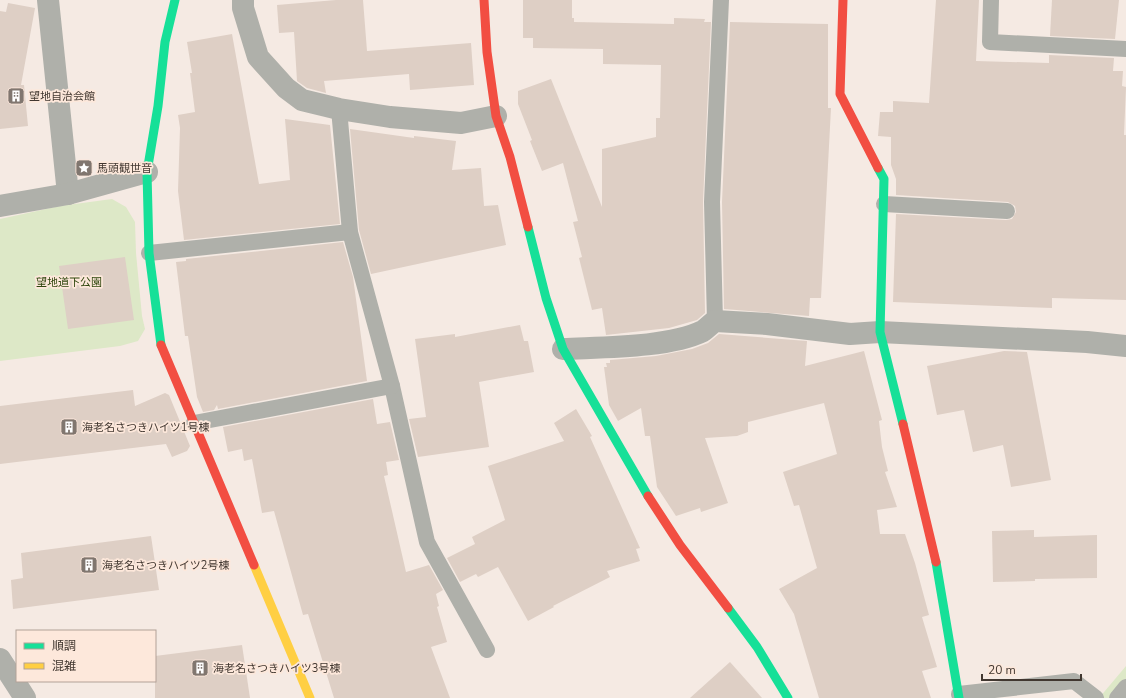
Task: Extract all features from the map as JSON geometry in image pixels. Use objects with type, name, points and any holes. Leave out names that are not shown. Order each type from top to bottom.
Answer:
[{"type":"street","points":[[48,0],[68,194]]},
{"type":"street","points":[[174,0],[165,42],[158,106],[147,172],[149,253],[159,340],[310,698]]},
{"type":"street","points":[[243,0],[243,8],[258,58],[286,88],[302,100],[339,110],[390,117],[460,123],[496,116]]},
{"type":"street","points":[[484,0],[487,52],[496,116],[510,156],[546,298],[563,349],[642,487],[680,545],[757,647],[788,698]]},
{"type":"street","points":[[843,0],[840,94],[884,179],[880,332],[936,561],[959,696]]},
{"type":"street","points":[[0,206],[68,194],[147,172]]},
{"type":"street","points":[[563,349],[632,346],[676,339],[703,330],[715,321],[767,324],[850,334],[880,332],[1088,342],[1126,346]]},
{"type":"street","points":[[0,659],[25,698]]},
{"type":"lane","points":[[715,321],[712,202],[721,0]]},
{"type":"lane","points":[[991,0],[990,42],[1126,49]]},
{"type":"lane","points":[[339,110],[350,232],[392,386],[427,542],[487,650]]},
{"type":"lane","points":[[884,204],[1007,210]]},
{"type":"lane","points":[[149,253],[350,232]]},
{"type":"lane","points":[[194,422],[392,386]]},
{"type":"lane","points":[[959,696],[1074,681],[1096,698]]},
{"type":"lane","points":[[1117,698],[1126,687]]},
{"type":"green space","name":"望地道下公園","points":[[112,199],[126,207],[135,222],[136,253],[142,316],[145,329],[138,341],[120,346],[0,361],[0,219],[60,206]]},
{"type":"green space","points":[[1126,666],[1126,698],[1099,698]]},
{"type":"building","points":[[336,0],[363,0],[367,51],[471,43],[474,85],[410,90],[409,74],[324,81],[326,93],[307,88],[297,81],[294,32],[279,33],[277,5]]},
{"type":"building","points":[[523,0],[572,0],[572,18],[574,18],[574,22],[674,24],[674,18],[705,19],[704,22],[711,22],[703,202],[705,313],[697,320],[669,328],[606,335],[602,308],[592,310],[579,258],[582,257],[573,222],[578,221],[563,163],[542,171],[518,104],[518,91],[551,79],[602,207],[602,149],[656,137],[656,118],[660,118],[661,65],[603,64],[603,49],[533,48],[533,38],[523,38]]},
{"type":"building","points":[[936,0],[979,0],[976,61],[1049,63],[1049,55],[1114,58],[1113,71],[1123,71],[1122,86],[1126,87],[1124,135],[1126,135],[1126,300],[1052,298],[1052,308],[893,302],[896,214],[1006,220],[1012,219],[1016,212],[1015,206],[1008,202],[896,195],[896,179],[891,165],[891,137],[878,136],[880,112],[893,112],[893,101],[929,103]]},
{"type":"building","points":[[1052,0],[1119,0],[1115,39],[1050,36]]},
{"type":"building","points":[[8,3],[35,8],[21,85],[24,85],[28,126],[0,129],[0,11],[6,12]]},
{"type":"building","points":[[730,22],[828,24],[828,108],[831,108],[821,298],[810,298],[809,316],[724,309],[722,202]]},
{"type":"building","points":[[232,34],[259,184],[290,180],[285,119],[330,125],[340,224],[184,240],[178,191],[180,128],[178,115],[195,112],[190,73],[192,73],[187,42]]},
{"type":"building","points":[[350,129],[414,138],[414,136],[456,141],[452,170],[481,168],[484,206],[498,205],[506,245],[371,274],[359,230]]},
{"type":"building","points":[[343,242],[353,277],[367,381],[218,409],[217,405],[214,410],[203,412],[197,397],[188,336],[185,336],[176,262],[186,261],[186,259]]},
{"type":"building","points":[[125,257],[134,320],[68,329],[59,266]]},
{"type":"building","points":[[520,325],[524,341],[528,341],[534,372],[479,382],[489,447],[418,457],[409,419],[426,417],[415,339],[455,334],[455,337]]},
{"type":"building","points":[[719,334],[807,341],[805,366],[864,351],[882,420],[879,421],[882,447],[888,471],[885,472],[897,507],[877,510],[880,534],[905,534],[915,563],[929,615],[922,617],[937,667],[922,671],[931,698],[819,698],[794,614],[779,589],[817,568],[799,505],[794,506],[783,472],[837,454],[824,403],[748,422],[748,432],[737,436],[705,438],[728,503],[701,512],[700,508],[676,516],[657,487],[650,436],[645,436],[641,408],[618,421],[609,405],[604,367],[607,367],[606,363],[610,363],[610,360],[656,356],[692,349],[708,343]]},
{"type":"building","points":[[1004,351],[1027,352],[1051,480],[1011,487],[1003,445],[973,452],[964,410],[937,415],[927,366]]},
{"type":"building","name":"海老名さつきハイツ1号棟","points":[[133,390],[135,406],[165,393],[169,395],[190,446],[187,451],[172,457],[166,444],[0,464],[0,406]]},
{"type":"building","points":[[373,399],[377,424],[390,422],[399,460],[386,462],[388,475],[384,476],[406,572],[429,565],[443,590],[436,594],[439,606],[437,607],[447,642],[431,647],[450,698],[334,698],[308,614],[303,615],[274,511],[262,513],[252,459],[244,461],[242,449],[228,452],[223,427]]},
{"type":"building","points":[[576,409],[592,436],[590,437],[640,548],[636,549],[640,561],[607,571],[610,577],[553,606],[554,607],[528,621],[498,567],[478,577],[476,574],[460,582],[447,558],[475,544],[472,537],[505,520],[488,466],[564,441],[554,423]]},
{"type":"building","points":[[1034,530],[1034,537],[1097,535],[1097,578],[1035,579],[1035,581],[993,582],[992,531]]},
{"type":"building","name":"海老名さつきハイツ2号棟","points":[[151,536],[159,590],[13,609],[11,580],[23,578],[21,553]]},
{"type":"building","name":"海老名さつきハイツ3号棟","points":[[242,645],[250,698],[155,698],[156,656]]},
{"type":"building","points":[[730,662],[762,698],[690,698]]},
{"type":"traffic: fast","points":[[161,345],[149,253],[147,172],[158,106],[165,42],[175,0]]},
{"type":"traffic: fast","points":[[878,168],[884,179],[880,332],[903,424]]},
{"type":"traffic: fast","points":[[528,227],[546,298],[563,349],[648,496]]},
{"type":"traffic: fast","points":[[936,562],[959,698]]},
{"type":"traffic: fast","points":[[728,608],[757,647],[788,698]]},
{"type":"traffic: slow","points":[[254,565],[310,698]]},
{"type":"traffic: jam","points":[[484,0],[487,52],[496,116],[510,157],[528,227]]},
{"type":"traffic: jam","points":[[843,0],[840,94],[878,168]]},
{"type":"traffic: jam","points":[[161,345],[254,565]]},
{"type":"traffic: jam","points":[[903,424],[936,562]]},
{"type":"traffic: jam","points":[[648,496],[680,545],[728,608]]},
{"type":"place","name":"望地自治会館","points":[[16,96]]},
{"type":"place","name":"馬頭観世音","points":[[84,168]]},
{"type":"place","name":"海老名さつきハイツ1号棟","points":[[69,427]]},
{"type":"place","name":"海老名さつきハイツ2号棟","points":[[89,565]]},
{"type":"place","name":"海老名さつきハイツ3号棟","points":[[200,668]]}]
